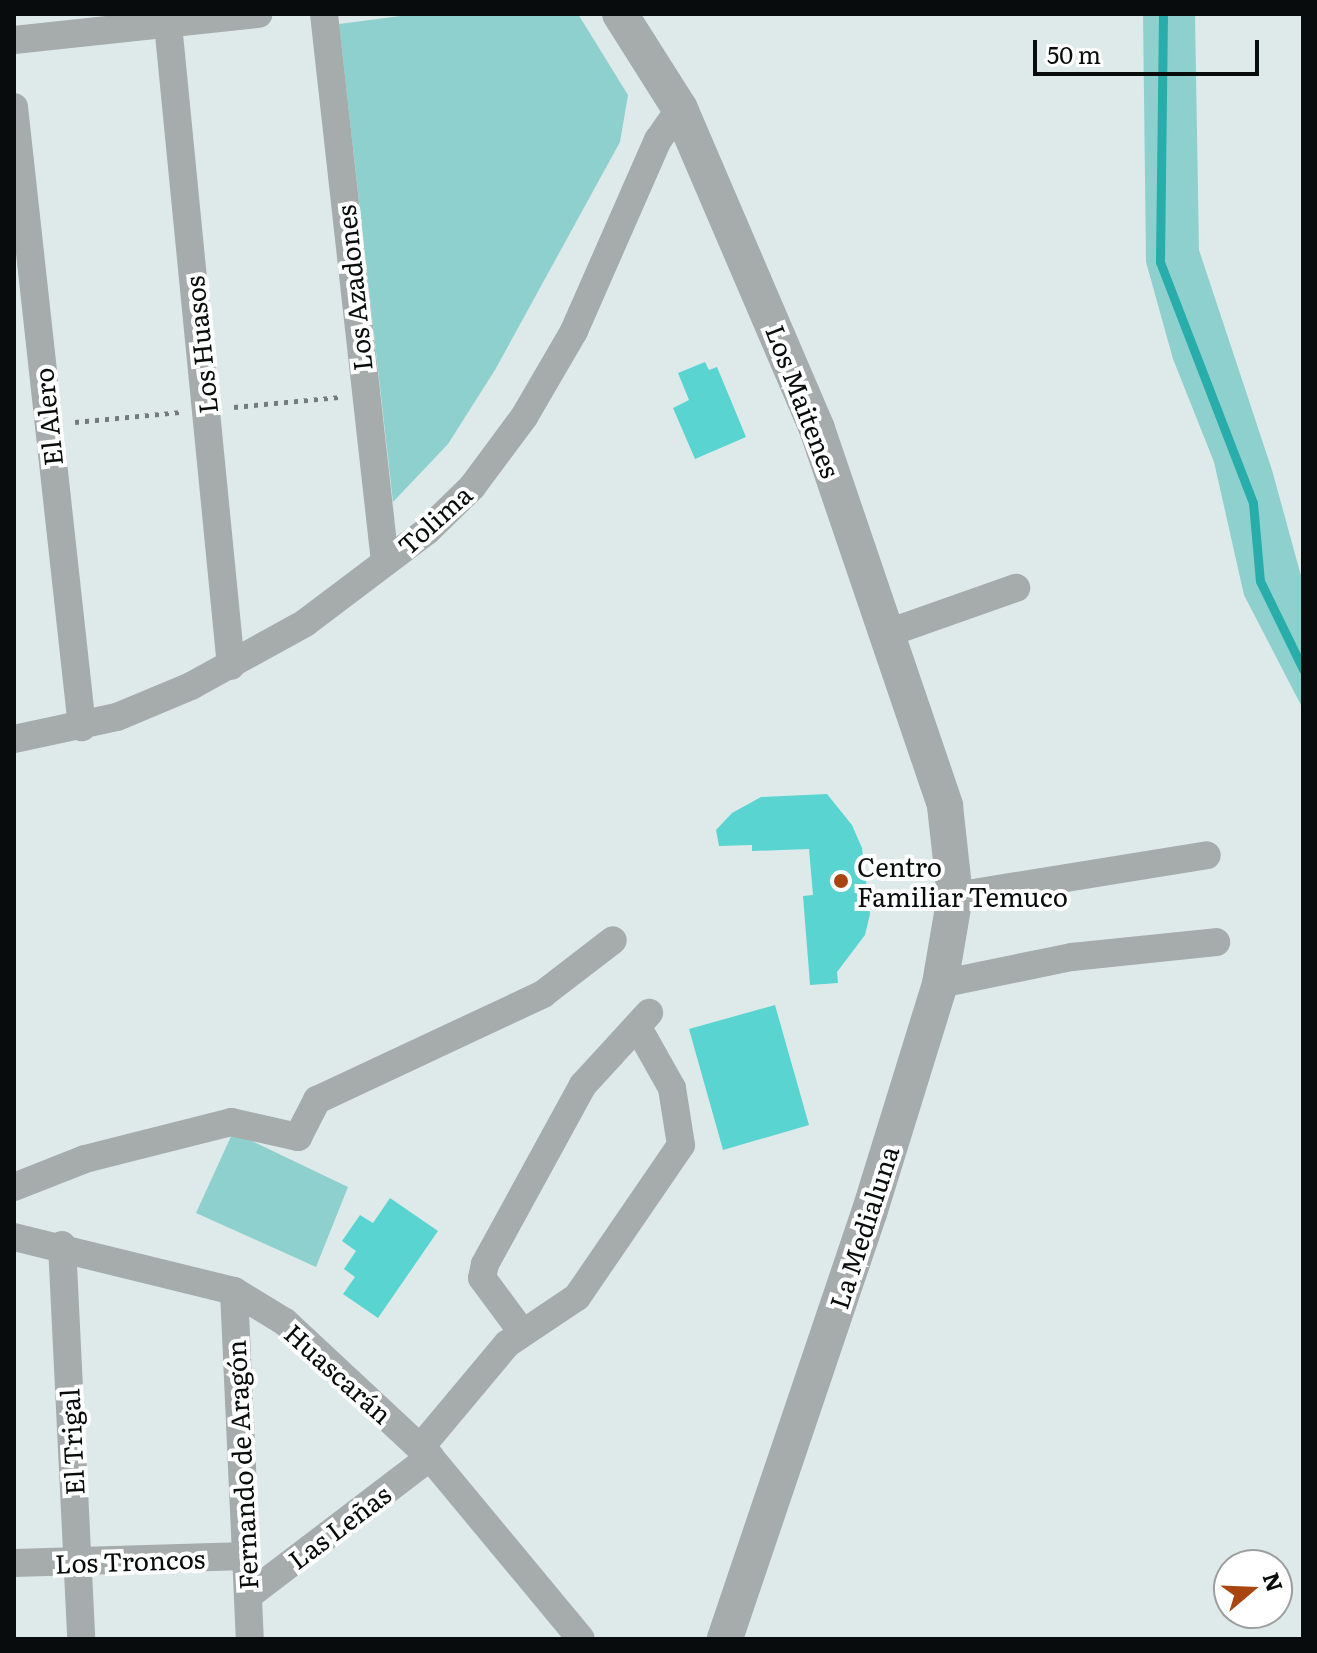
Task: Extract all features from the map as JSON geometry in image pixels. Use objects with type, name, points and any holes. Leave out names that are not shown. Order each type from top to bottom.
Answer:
[{"type":"street","points":[[14,40],[137,20],[168,24],[259,14]]},
{"type":"street","name":"Los Azadones","points":[[324,14],[385,562]]},
{"type":"street","name":"Los Maitenes","points":[[620,14],[680,109],[817,429],[945,806]]},
{"type":"street","name":"Los Huasos","points":[[168,24],[231,666]]},
{"type":"street","name":"El Alero","points":[[14,107],[82,727]]},
{"type":"street","name":"Tolima","points":[[14,739],[82,727],[151,705],[231,666],[305,623],[385,562],[472,487],[524,417],[574,331],[658,140],[680,109]]},
{"type":"street","points":[[888,633],[1016,588]]},
{"type":"street","name":"La Medialuna","points":[[725,1639],[940,984],[955,896],[945,806]]},
{"type":"street","points":[[955,896],[1207,855]]},
{"type":"street","points":[[14,1187],[85,1159],[231,1122],[298,1137],[317,1100],[543,994],[613,940]]},
{"type":"street","points":[[940,984],[1072,957],[1216,942]]},
{"type":"street","name":"Las Leñas","points":[[249,1595],[425,1452],[522,1332],[577,1297],[681,1145],[672,1088],[643,1019],[583,1085],[485,1264],[482,1278],[522,1332]]},
{"type":"street","name":"Huascarán","points":[[14,1237],[62,1245],[234,1291],[306,1340],[425,1452],[576,1638]]},
{"type":"street","name":"El Trigal","points":[[62,1245],[81,1639]]},
{"type":"street","name":"Fernando de Aragón","points":[[234,1291],[250,1639]]},
{"type":"street","name":"Los Troncos","points":[[14,1563],[246,1556]]},
{"type":"path","points":[[126,417],[364,394]]},
{"type":"shaded area","points":[[416,14],[578,14],[628,95],[620,142],[495,370],[448,444],[393,502],[339,24]]},
{"type":"shaded area","points":[[1143,14],[1195,14],[1199,250],[1272,470],[1303,583],[1303,709],[1244,595],[1214,462],[1173,359],[1146,262]]},
{"type":"shaded area","points":[[233,1132],[348,1187],[316,1267],[196,1213]]},
{"type":"building","points":[[705,362],[709,370],[717,367],[746,437],[695,459],[673,408],[689,400],[678,373]]},
{"type":"building","name":"Centro Familiar Temuco","points":[[827,794],[852,825],[862,848],[870,914],[865,935],[837,972],[838,983],[810,985],[803,896],[813,895],[809,849],[752,851],[752,845],[719,846],[716,830],[732,813],[761,797]]},
{"type":"building","points":[[775,1005],[809,1125],[723,1150],[689,1029]]},
{"type":"building","points":[[390,1198],[438,1231],[378,1318],[343,1294],[355,1277],[344,1269],[356,1251],[342,1241],[360,1215],[373,1223]]},
{"type":"waterway","points":[[1163,14],[1160,262],[1253,503],[1260,581],[1303,669]]},
{"type":"place","name":"Centro Familiar Temuco","points":[[841,881]]}]
